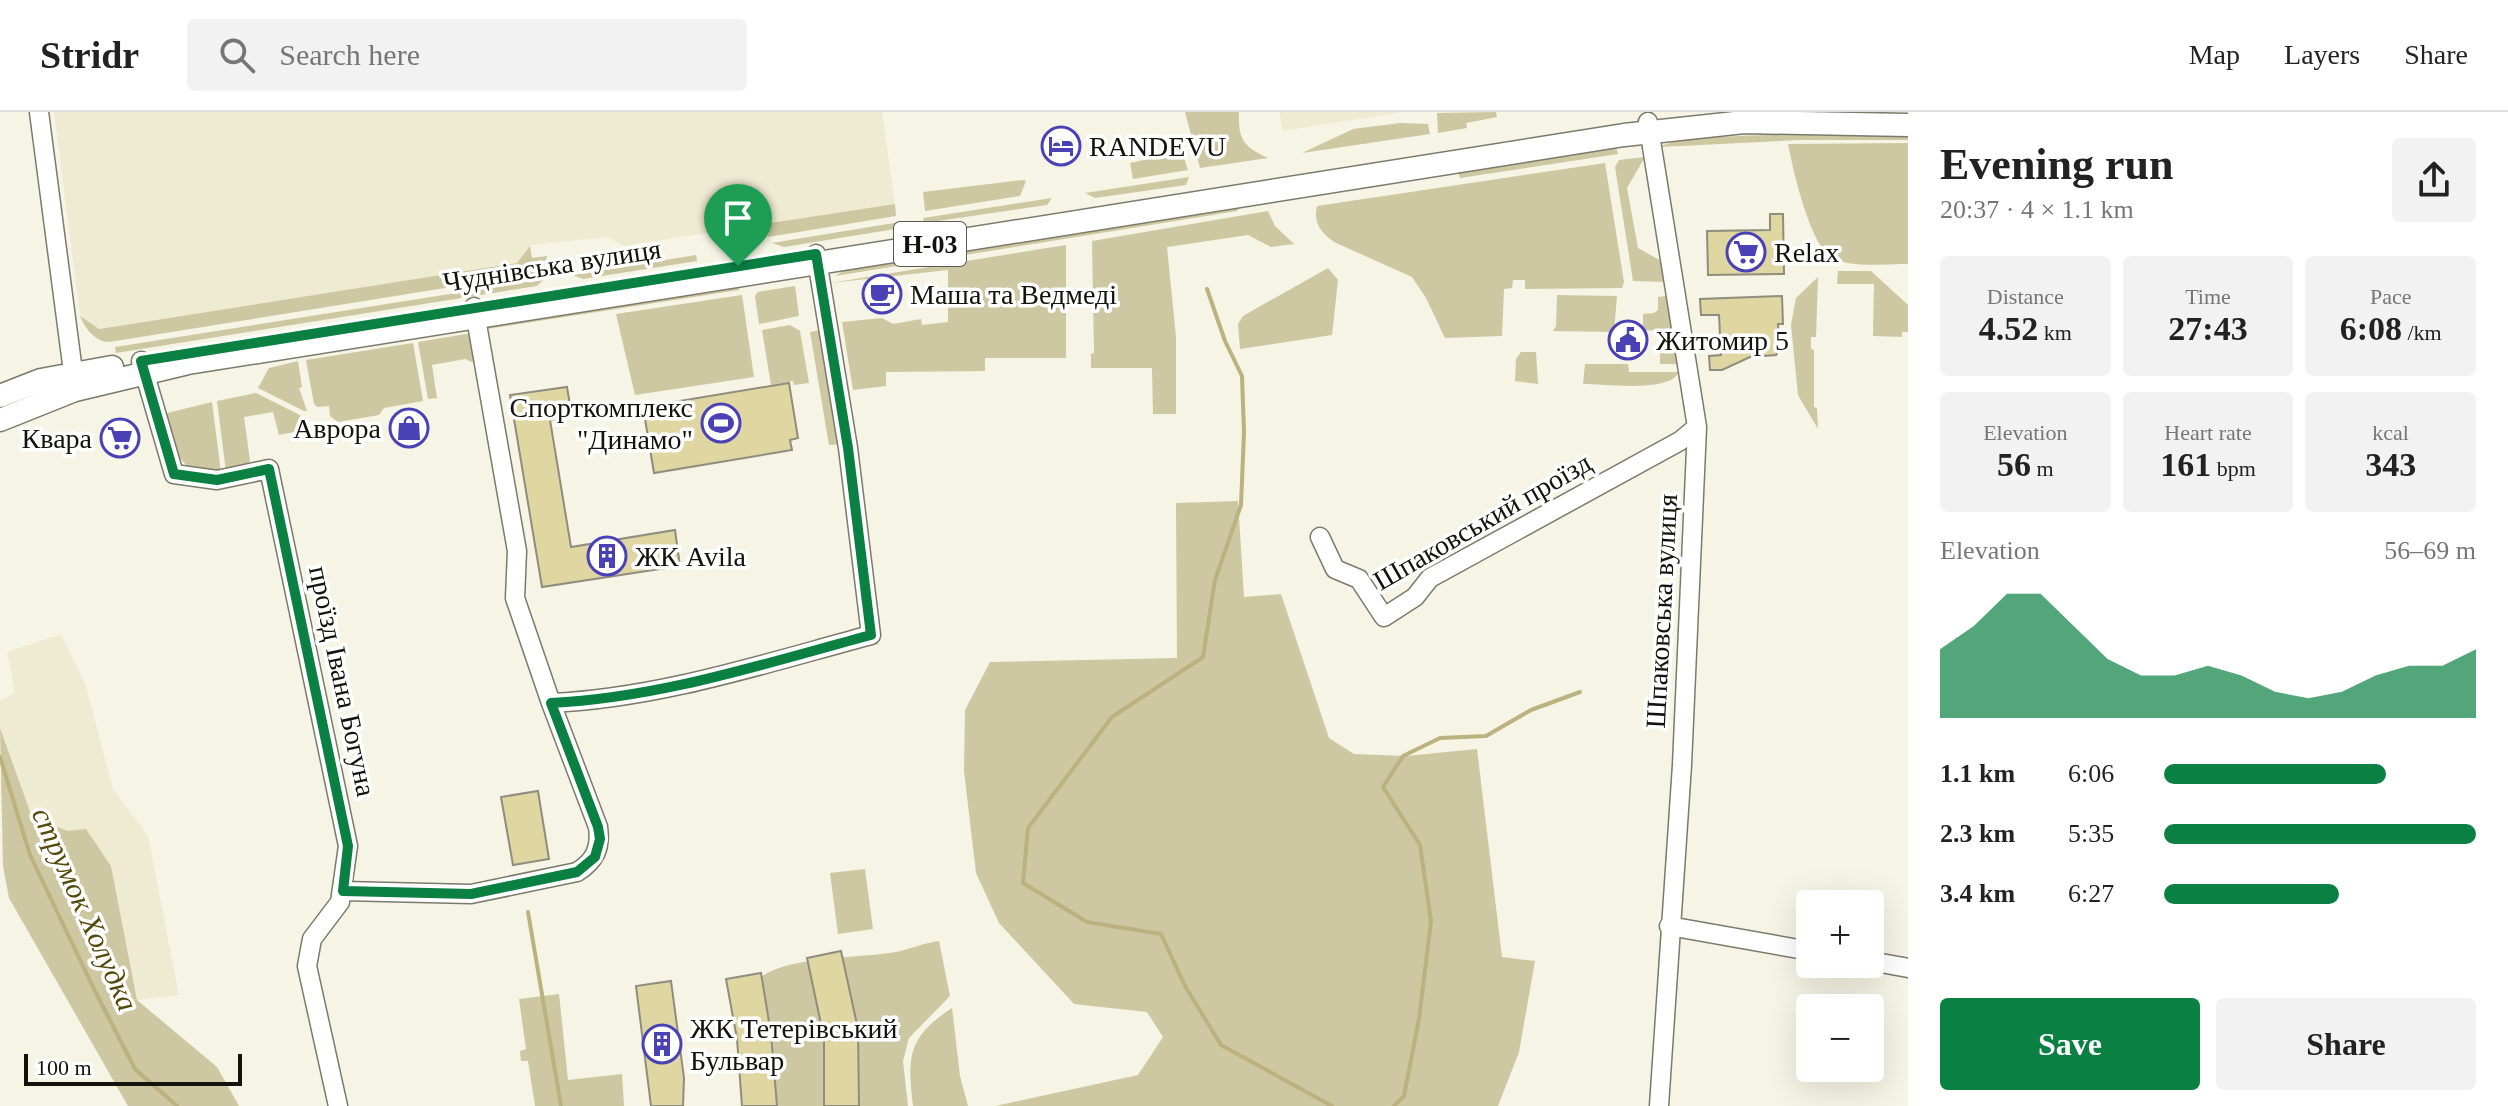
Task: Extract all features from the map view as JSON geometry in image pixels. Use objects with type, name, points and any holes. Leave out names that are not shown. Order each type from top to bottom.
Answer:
[{"type":"main road","name":"Чуднівська вулиця","points":[[0,396],[26,384],[74,381],[475,312],[1733,112]]},
{"type":"main road","name":"Чуднівська вулиця","points":[[1649,127],[1908,114]]},
{"type":"main road","name":"Чуднівська вулиця","points":[[1866,115],[1908,125]]},
{"type":"main road","name":"Чуднівська вулиця","points":[[0,420],[74,381]]},
{"type":"street","points":[[39,112],[74,381]]},
{"type":"street","name":"Шпаковська вулиця","points":[[1649,127],[1697,427],[1682,765],[1659,1106]]},
{"type":"street","points":[[551,703],[601,701],[701,681],[871,635],[848,448],[816,258]]},
{"type":"street","points":[[343,891],[471,894],[577,872],[595,857],[600,839],[515,598],[517,551],[475,312]]},
{"type":"street","name":"проїзд Івана Богуна","points":[[143,367],[174,474],[217,480],[269,469],[348,846],[343,891],[333,915],[312,939],[307,966],[338,1106]]},
{"type":"street","name":"Шпаковський проїзд","points":[[1320,537],[1335,569],[1359,579],[1384,617],[1415,597],[1430,578],[1680,441],[1697,427]]},
{"type":"street","points":[[1669,926],[1796,949]]},
{"type":"street","points":[[1884,964],[1908,968]]},
{"type":"shaded area","points":[[54,112],[882,112],[895,204],[623,246],[608,237],[531,245],[517,263],[98,329],[80,316]]},
{"type":"shaded area","points":[[1185,112],[1239,112],[1244,141],[1268,158],[1200,168]]},
{"type":"shaded area","points":[[1279,112],[1402,112],[1283,131]]},
{"type":"shaded area","points":[[1496,112],[1497,117],[1466,123],[1467,128],[1438,133],[1437,113]]},
{"type":"shaded area","points":[[1400,123],[1428,124],[1430,134],[1302,153],[1353,129]]},
{"type":"shaded area","points":[[1908,134],[1908,140],[1800,140],[1660,147],[1700,138],[1736,136]]},
{"type":"shaded area","points":[[1908,143],[1908,264],[1860,264],[1833,258],[1825,251],[1810,224],[1788,144]]},
{"type":"shaded area","points":[[1616,147],[1618,154],[1460,178],[1458,171]]},
{"type":"shaded area","points":[[1177,153],[1184,158],[1188,170],[1133,179],[1130,163]]},
{"type":"shaded area","points":[[1645,157],[1627,188],[1638,248],[1663,262],[1666,282],[1633,281],[1615,167],[1619,160]]},
{"type":"shaded area","points":[[1605,163],[1624,282],[1622,288],[1525,289],[1525,280],[1513,280],[1512,288],[1504,289],[1502,336],[1445,338],[1412,277],[1334,242],[1322,231],[1316,218],[1317,206]]},
{"type":"shaded area","points":[[1189,177],[1186,185],[1095,198],[1085,193]]},
{"type":"shaded area","points":[[1026,181],[1020,196],[925,211],[923,192]]},
{"type":"shaded area","points":[[1052,198],[1047,205],[924,223],[923,218]]},
{"type":"shaded area","points":[[895,204],[896,216],[768,237],[764,224]]},
{"type":"shaded area","points":[[1242,206],[1237,211],[835,276],[848,268]]},
{"type":"shaded area","points":[[1268,211],[1275,226],[1294,244],[1271,247],[1248,235],[1167,247],[1176,337],[1176,414],[1153,414],[1152,368],[1091,368],[1091,354],[1094,353],[1092,241]]},
{"type":"shaded area","points":[[900,222],[901,228],[784,247],[772,243]]},
{"type":"shaded area","points":[[1066,245],[1066,358],[985,358],[985,371],[886,372],[886,386],[853,390],[842,322],[882,318],[893,324],[921,319],[922,325],[948,322],[948,270],[830,283]]},
{"type":"shaded area","points":[[530,246],[532,258],[547,256],[545,272],[109,342],[92,334],[80,316],[99,329],[517,263]]},
{"type":"shaded area","points":[[696,255],[697,261],[583,279],[573,275]]},
{"type":"shaded area","points":[[1328,268],[1338,280],[1332,335],[1240,349],[1238,324],[1243,316]]},
{"type":"shaded area","points":[[1838,271],[1871,271],[1908,305],[1908,332],[1902,332],[1902,337],[1873,336],[1874,284],[1837,284]]},
{"type":"shaded area","points":[[1818,277],[1816,337],[1811,337],[1811,349],[1814,350],[1814,407],[1817,408],[1818,429],[1798,395],[1791,325],[1796,298]]},
{"type":"shaded area","points":[[544,279],[537,286],[116,353],[115,347]]},
{"type":"shaded area","points":[[739,286],[739,290],[487,329],[489,325]]},
{"type":"shaded area","points":[[795,286],[799,316],[759,324],[755,296],[758,292]]},
{"type":"shaded area","points":[[742,295],[754,377],[635,395],[616,314]]},
{"type":"shaded area","points":[[1557,295],[1617,296],[1614,332],[1553,331],[1556,326]]},
{"type":"shaded area","points":[[1668,296],[1680,364],[1660,364],[1660,331],[1643,330],[1643,314],[1654,313],[1658,310],[1658,297]]},
{"type":"shaded area","points":[[790,325],[800,331],[809,383],[794,385],[793,381],[771,385],[762,330]]},
{"type":"shaded area","points":[[820,330],[839,444],[829,445],[810,332]]},
{"type":"shaded area","points":[[472,333],[477,364],[465,359],[432,365],[437,398],[428,399],[418,342]]},
{"type":"shaded area","points":[[413,343],[423,401],[384,408],[379,415],[338,422],[330,416],[329,406],[317,407],[314,404],[306,360]]},
{"type":"shaded area","points":[[1521,352],[1536,352],[1538,384],[1515,381],[1516,359]]},
{"type":"shaded area","points":[[298,361],[302,387],[299,388],[307,411],[258,388],[269,368]]},
{"type":"shaded area","points":[[1585,364],[1628,364],[1629,372],[1679,372],[1673,379],[1650,385],[1583,384]]},
{"type":"shaded area","points":[[256,393],[300,415],[303,428],[279,435],[273,412],[244,417],[250,461],[247,467],[226,472],[217,401]]},
{"type":"shaded area","points":[[212,402],[221,473],[189,468],[180,458],[163,414]]},
{"type":"shaded area","points":[[1238,501],[1244,597],[1281,594],[1329,738],[1354,754],[1406,756],[1477,749],[1502,957],[1535,961],[1519,1052],[1498,1106],[995,1106],[1138,1075],[1163,1037],[1147,1012],[1074,1004],[999,923],[976,873],[964,771],[965,710],[990,662],[1177,658],[1176,503]]},
{"type":"shaded area","points":[[61,634],[86,686],[113,789],[148,836],[179,995],[137,1000],[111,866],[86,829],[68,831],[32,817],[0,728],[0,701],[15,693],[7,652]]},
{"type":"shaded area","points":[[0,728],[32,817],[68,831],[86,829],[111,866],[137,1000],[217,1067],[239,1106],[128,1106],[9,898],[3,866]]},
{"type":"shaded area","points":[[865,869],[873,929],[838,934],[830,873]]},
{"type":"shaded area","points":[[939,941],[950,996],[909,1038],[903,1061],[908,1106],[774,1106],[756,981],[784,966],[802,962],[896,952]]},
{"type":"shaded area","points":[[559,994],[568,1080],[622,1074],[624,1106],[535,1106],[528,1061],[521,1061],[520,1051],[526,1049],[519,999]]},
{"type":"shaded area","points":[[952,1008],[960,1076],[968,1106],[913,1106],[910,1074],[914,1049],[926,1029]]},
{"type":"building","name":"Relax","points":[[1770,214],[1783,214],[1784,274],[1708,275],[1707,231],[1770,230]]},
{"type":"building","points":[[1782,296],[1783,324],[1778,324],[1779,349],[1776,355],[1750,357],[1722,370],[1710,370],[1709,356],[1721,355],[1719,315],[1701,315],[1700,299]]},
{"type":"building","name":"Спорткомплекс \"Динамо\"","points":[[789,383],[798,438],[790,440],[792,450],[654,473],[643,407]]},
{"type":"building","points":[[567,387],[572,417],[550,420],[571,547],[675,530],[680,566],[542,587],[510,395]]},
{"type":"building","points":[[538,791],[549,859],[513,865],[501,797]]},
{"type":"building","points":[[841,951],[858,1029],[859,1106],[824,1106],[824,1038],[807,958]]},
{"type":"building","points":[[761,973],[771,1034],[777,1106],[742,1106],[737,1039],[726,979]]},
{"type":"building","name":"ЖК Тетерівський Бульвар","points":[[671,981],[684,1078],[683,1106],[651,1106],[636,986]]},
{"type":"waterway","points":[[1207,289],[1225,341],[1242,376],[1244,432],[1241,505],[1215,580],[1203,657],[1112,717],[1028,828],[1023,883],[1087,922],[1161,934],[1185,986],[1221,1045],[1332,1106]]},
{"type":"waterway","points":[[1394,1106],[1404,1096],[1419,1019],[1431,921],[1420,845],[1383,787],[1403,756],[1440,738],[1486,736],[1531,710],[1580,692]]},
{"type":"waterway","name":"струмок Холудка","points":[[0,757],[30,855],[94,989],[135,1069],[177,1106]]},
{"type":"waterway","points":[[528,912],[561,1106]]},
{"type":"place","name":"RANDEVU","points":[[1061,146]]},
{"type":"place","name":"Relax","points":[[1746,252]]},
{"type":"place","name":"Маша та Ведмеді","points":[[882,294]]},
{"type":"place","name":"Житомир 5","points":[[1628,340]]},
{"type":"place","name":"Спорткомплекс \"Динамо\"","points":[[721,423]]},
{"type":"place","name":"Аврора","points":[[409,428]]},
{"type":"place","name":"Квара","points":[[120,438]]},
{"type":"place","name":"ЖК Avila","points":[[607,556]]},
{"type":"place","name":"ЖК Тетерівський Бульвар","points":[[662,1044]]},
{"type":"route","points":[[816,254],[848,448],[871,635],[701,681],[601,701],[551,703],[600,839],[595,857],[577,872],[471,894],[343,891],[348,846],[269,469],[217,480],[174,474],[141,361],[738,266],[816,254]]}]
